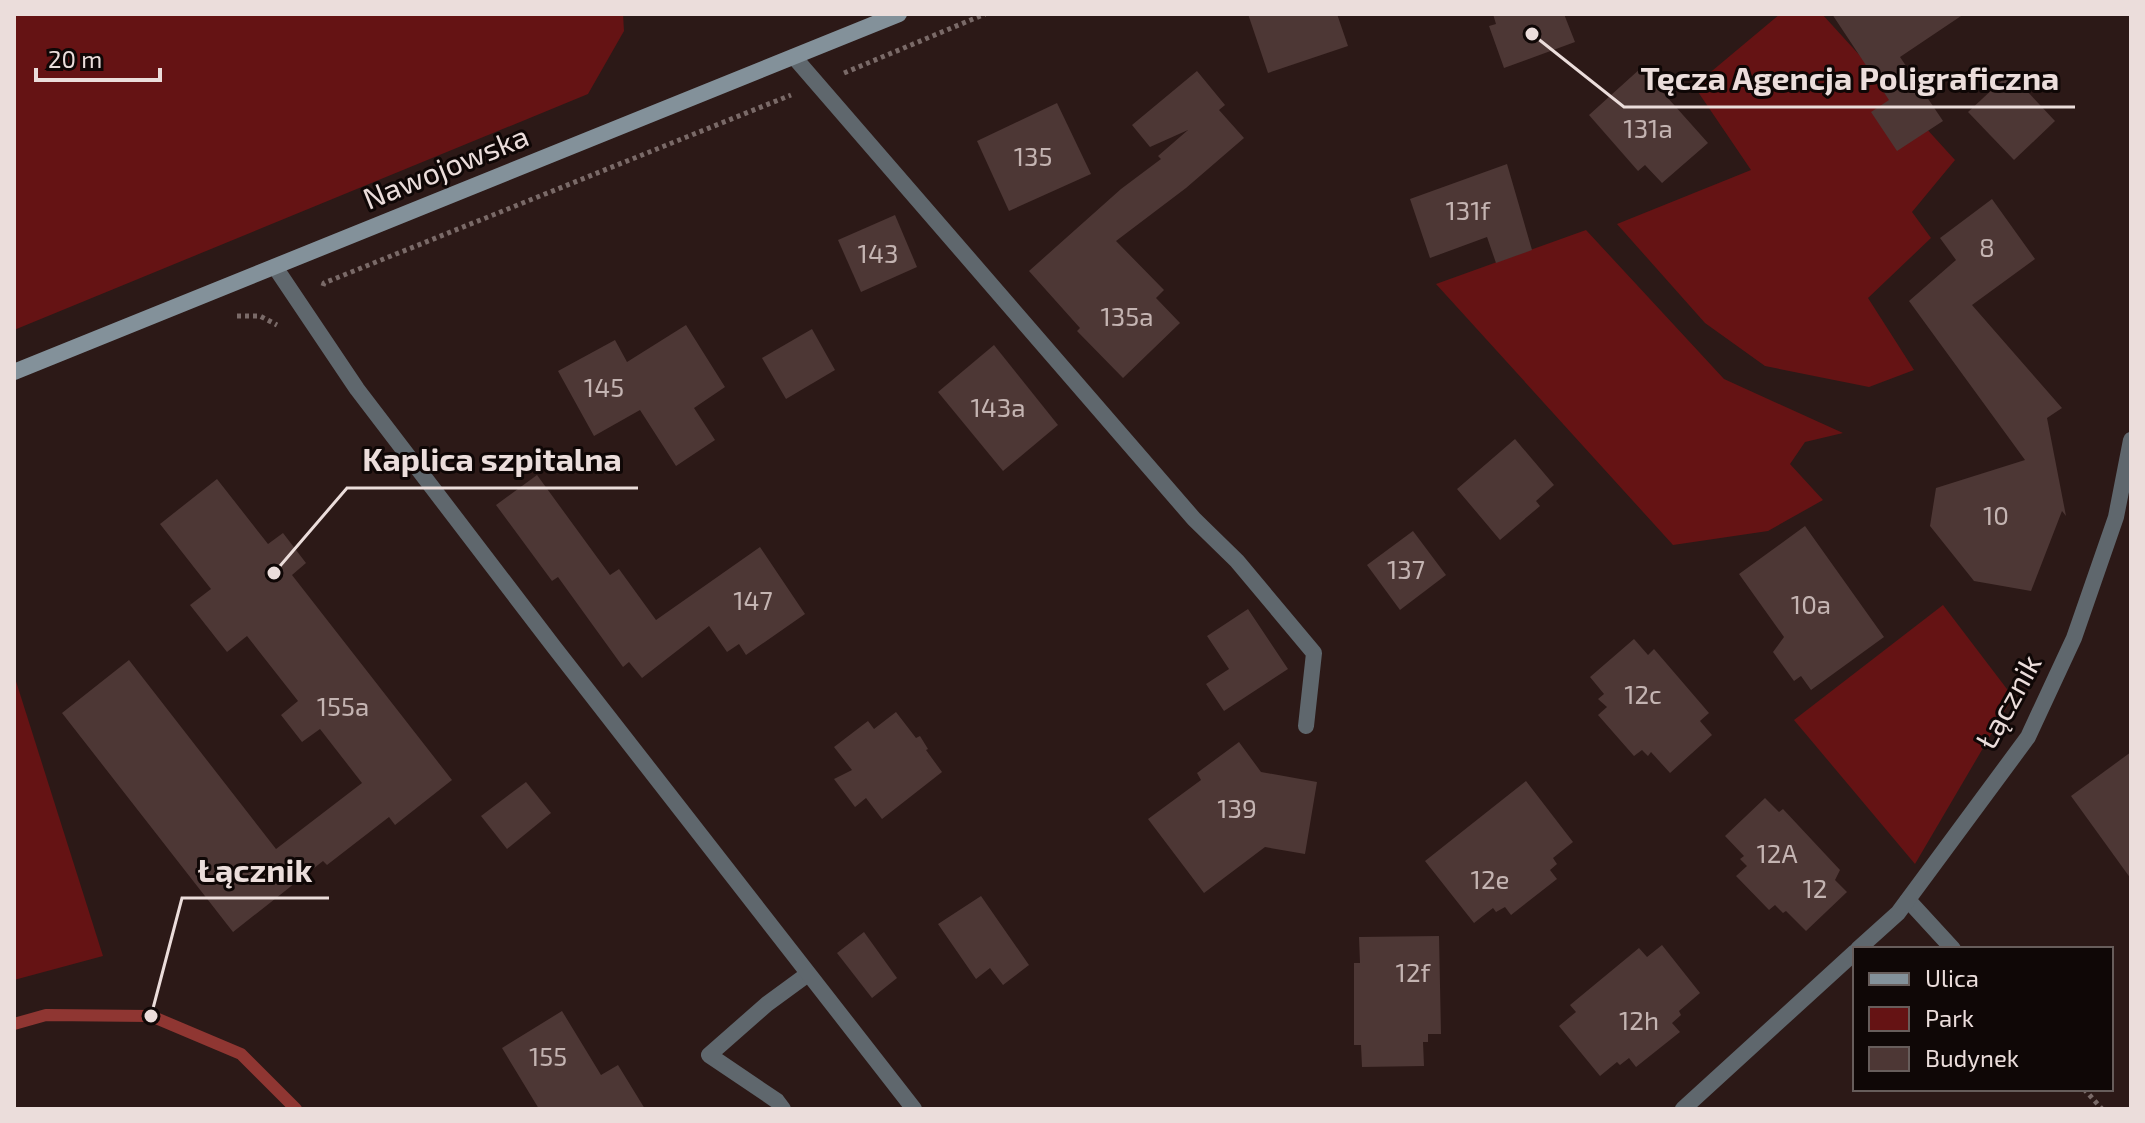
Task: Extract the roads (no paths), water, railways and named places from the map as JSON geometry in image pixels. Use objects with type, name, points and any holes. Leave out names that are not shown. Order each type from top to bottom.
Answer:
[{"type":"street","name":"Nawojowska","points":[[14,372],[899,14]]},
{"type":"street","points":[[794,57],[1194,519],[1237,561],[1314,653],[1306,726]]},
{"type":"street","points":[[275,267],[357,389],[914,1109]]},
{"type":"street","name":"Łącznik","points":[[1860,947],[1898,913],[2028,737],[2074,638],[2116,517],[2131,440]]},
{"type":"street","points":[[1908,900],[1951,947]]},
{"type":"street","name":"Łącznik","points":[[1683,1109],[1853,954]]},
{"type":"street","points":[[783,1109],[777,1101],[709,1055],[767,1004],[808,974]]},
{"type":"waterway","name":"Łącznik","points":[[14,1024],[46,1015],[151,1016],[241,1054],[296,1109]]},
{"type":"place","name":"Tęcza Agencja Poligraficzna","points":[[1532,34]]},
{"type":"place","name":"Kaplica szpitalna","points":[[274,573]]},
{"type":"place","name":"Łącznik","points":[[151,1016]]}]
